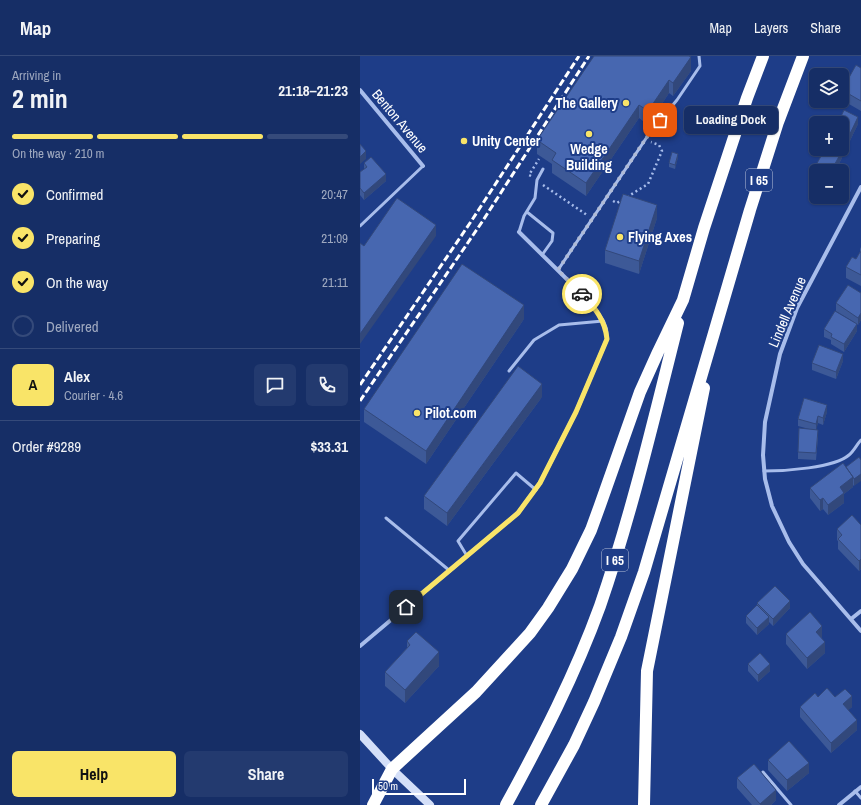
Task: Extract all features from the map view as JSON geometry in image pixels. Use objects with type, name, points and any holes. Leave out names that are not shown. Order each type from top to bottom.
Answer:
[{"type":"highway","name":"I 65","points":[[506,805],[555,712],[599,607],[628,518],[644,460],[683,300],[709,213],[747,98],[763,56]]},
{"type":"highway","name":"I 65","points":[[541,805],[574,745],[594,702],[621,637],[644,572],[764,165],[803,56]]},
{"type":"highway","points":[[373,805],[392,769],[476,692],[530,633],[560,589],[591,530],[640,392],[683,300]]},
{"type":"highway","points":[[644,805],[647,671],[722,306]]},
{"type":"main road","points":[[360,734],[392,769],[430,805]]},
{"type":"street","name":"Benton Avenue","points":[[360,90],[423,166]]},
{"type":"street","name":"Lindell Avenue","points":[[764,472],[763,455],[765,422],[780,354],[797,308],[861,188]]},
{"type":"street","points":[[360,646],[518,513],[540,483],[576,412],[607,339],[603,321],[591,303],[519,232]]},
{"type":"street","points":[[764,472],[772,506],[789,542],[803,564],[861,631]]},
{"type":"street","points":[[851,619],[861,610]]},
{"type":"street","points":[[839,805],[861,787]]},
{"type":"lane","points":[[558,270],[646,139],[677,100],[700,66],[698,56]]},
{"type":"lane","points":[[360,226],[423,166]]},
{"type":"lane","points":[[519,232],[524,216],[535,198],[537,180],[543,169]]},
{"type":"lane","points":[[527,212],[552,233],[552,241],[542,255]]},
{"type":"lane","points":[[509,371],[534,340],[559,325],[603,321]]},
{"type":"lane","points":[[764,472],[782,471],[838,461],[850,454],[861,440]]},
{"type":"lane","points":[[467,556],[458,541],[516,472],[536,490]]},
{"type":"lane","points":[[386,518],[450,571]]},
{"type":"lane","points":[[763,772],[791,805]]},
{"type":"lane","points":[[856,791],[861,798]]},
{"type":"path","points":[[606,197],[618,203],[648,184],[662,151],[659,145],[646,139]]},
{"type":"path","points":[[539,159],[528,175],[592,219]]},
{"type":"building","name":"Wedge Building","points":[[594,56],[691,57],[673,83],[669,80],[648,111],[639,105],[586,183],[552,160],[556,153],[537,140]]},
{"type":"building","points":[[856,65],[861,68],[861,101],[849,94],[849,78]]},
{"type":"building","points":[[844,110],[858,117],[849,136],[849,116],[841,116]]},
{"type":"building","points":[[360,144],[366,151],[360,157]]},
{"type":"building","points":[[672,152],[678,154],[675,165],[669,163]]},
{"type":"building","points":[[821,156],[839,156],[835,164],[817,164]]},
{"type":"building","points":[[371,157],[386,174],[364,193],[360,188],[360,172],[367,167],[364,163]]},
{"type":"building","points":[[623,194],[657,205],[639,261],[605,250]]},
{"type":"building","points":[[397,198],[436,225],[360,334],[360,243],[364,246]]},
{"type":"building","points":[[860,252],[861,275],[846,267],[852,257],[856,259]]},
{"type":"building","points":[[462,264],[524,305],[426,451],[364,409]]},
{"type":"building","points":[[848,285],[861,293],[861,313],[858,318],[836,303]]},
{"type":"building","points":[[835,311],[857,324],[844,344],[831,337],[832,334],[824,329]]},
{"type":"building","points":[[819,345],[843,354],[836,372],[812,363]]},
{"type":"building","points":[[518,366],[542,384],[447,513],[424,496]]},
{"type":"building","points":[[804,398],[827,405],[823,418],[818,416],[816,424],[798,419]]},
{"type":"building","points":[[799,428],[818,430],[816,453],[798,452]]},
{"type":"building","points":[[859,457],[861,460],[861,474],[854,479],[846,467]]},
{"type":"building","points":[[843,463],[853,477],[840,487],[844,493],[828,505],[823,498],[820,500],[810,488]]},
{"type":"building","points":[[852,515],[861,525],[861,559],[859,561],[838,539],[842,535],[837,529]]},
{"type":"building","points":[[775,586],[790,601],[773,619],[757,603]]},
{"type":"building","points":[[757,605],[769,617],[757,628],[746,616]]},
{"type":"building","points":[[810,612],[822,626],[816,632],[825,642],[807,658],[786,634]]},
{"type":"building","points":[[416,632],[439,652],[405,690],[385,672],[410,645],[407,641]]},
{"type":"building","points":[[760,653],[770,664],[758,675],[748,664]]},
{"type":"building","points":[[827,688],[835,697],[845,689],[852,696],[843,704],[857,720],[831,743],[800,707],[815,693],[818,697]]},
{"type":"building","points":[[789,741],[809,763],[787,780],[768,760]]},
{"type":"building","points":[[754,764],[776,790],[760,804],[737,778]]},
{"type":"railway","points":[[360,385],[472,220],[579,56]]},
{"type":"railway","points":[[360,401],[482,222],[589,56]]},
{"type":"way so far","points":[[582,294],[558,270],[651,131],[660,120]]},
{"type":"place","name":"The Gallery","points":[[626,103]]},
{"type":"place","name":"Loading Dock","points":[[660,120]]},
{"type":"place","name":"Wedge Building","points":[[589,134]]},
{"type":"place","name":"Unity Center","points":[[464,141]]},
{"type":"place","name":"Flying Axes","points":[[620,237]]},
{"type":"place","name":"Pilot.com","points":[[417,413]]},
{"type":"route","points":[[406,607],[518,513],[540,483],[576,412],[607,339],[603,321],[591,303],[582,294]]}]
